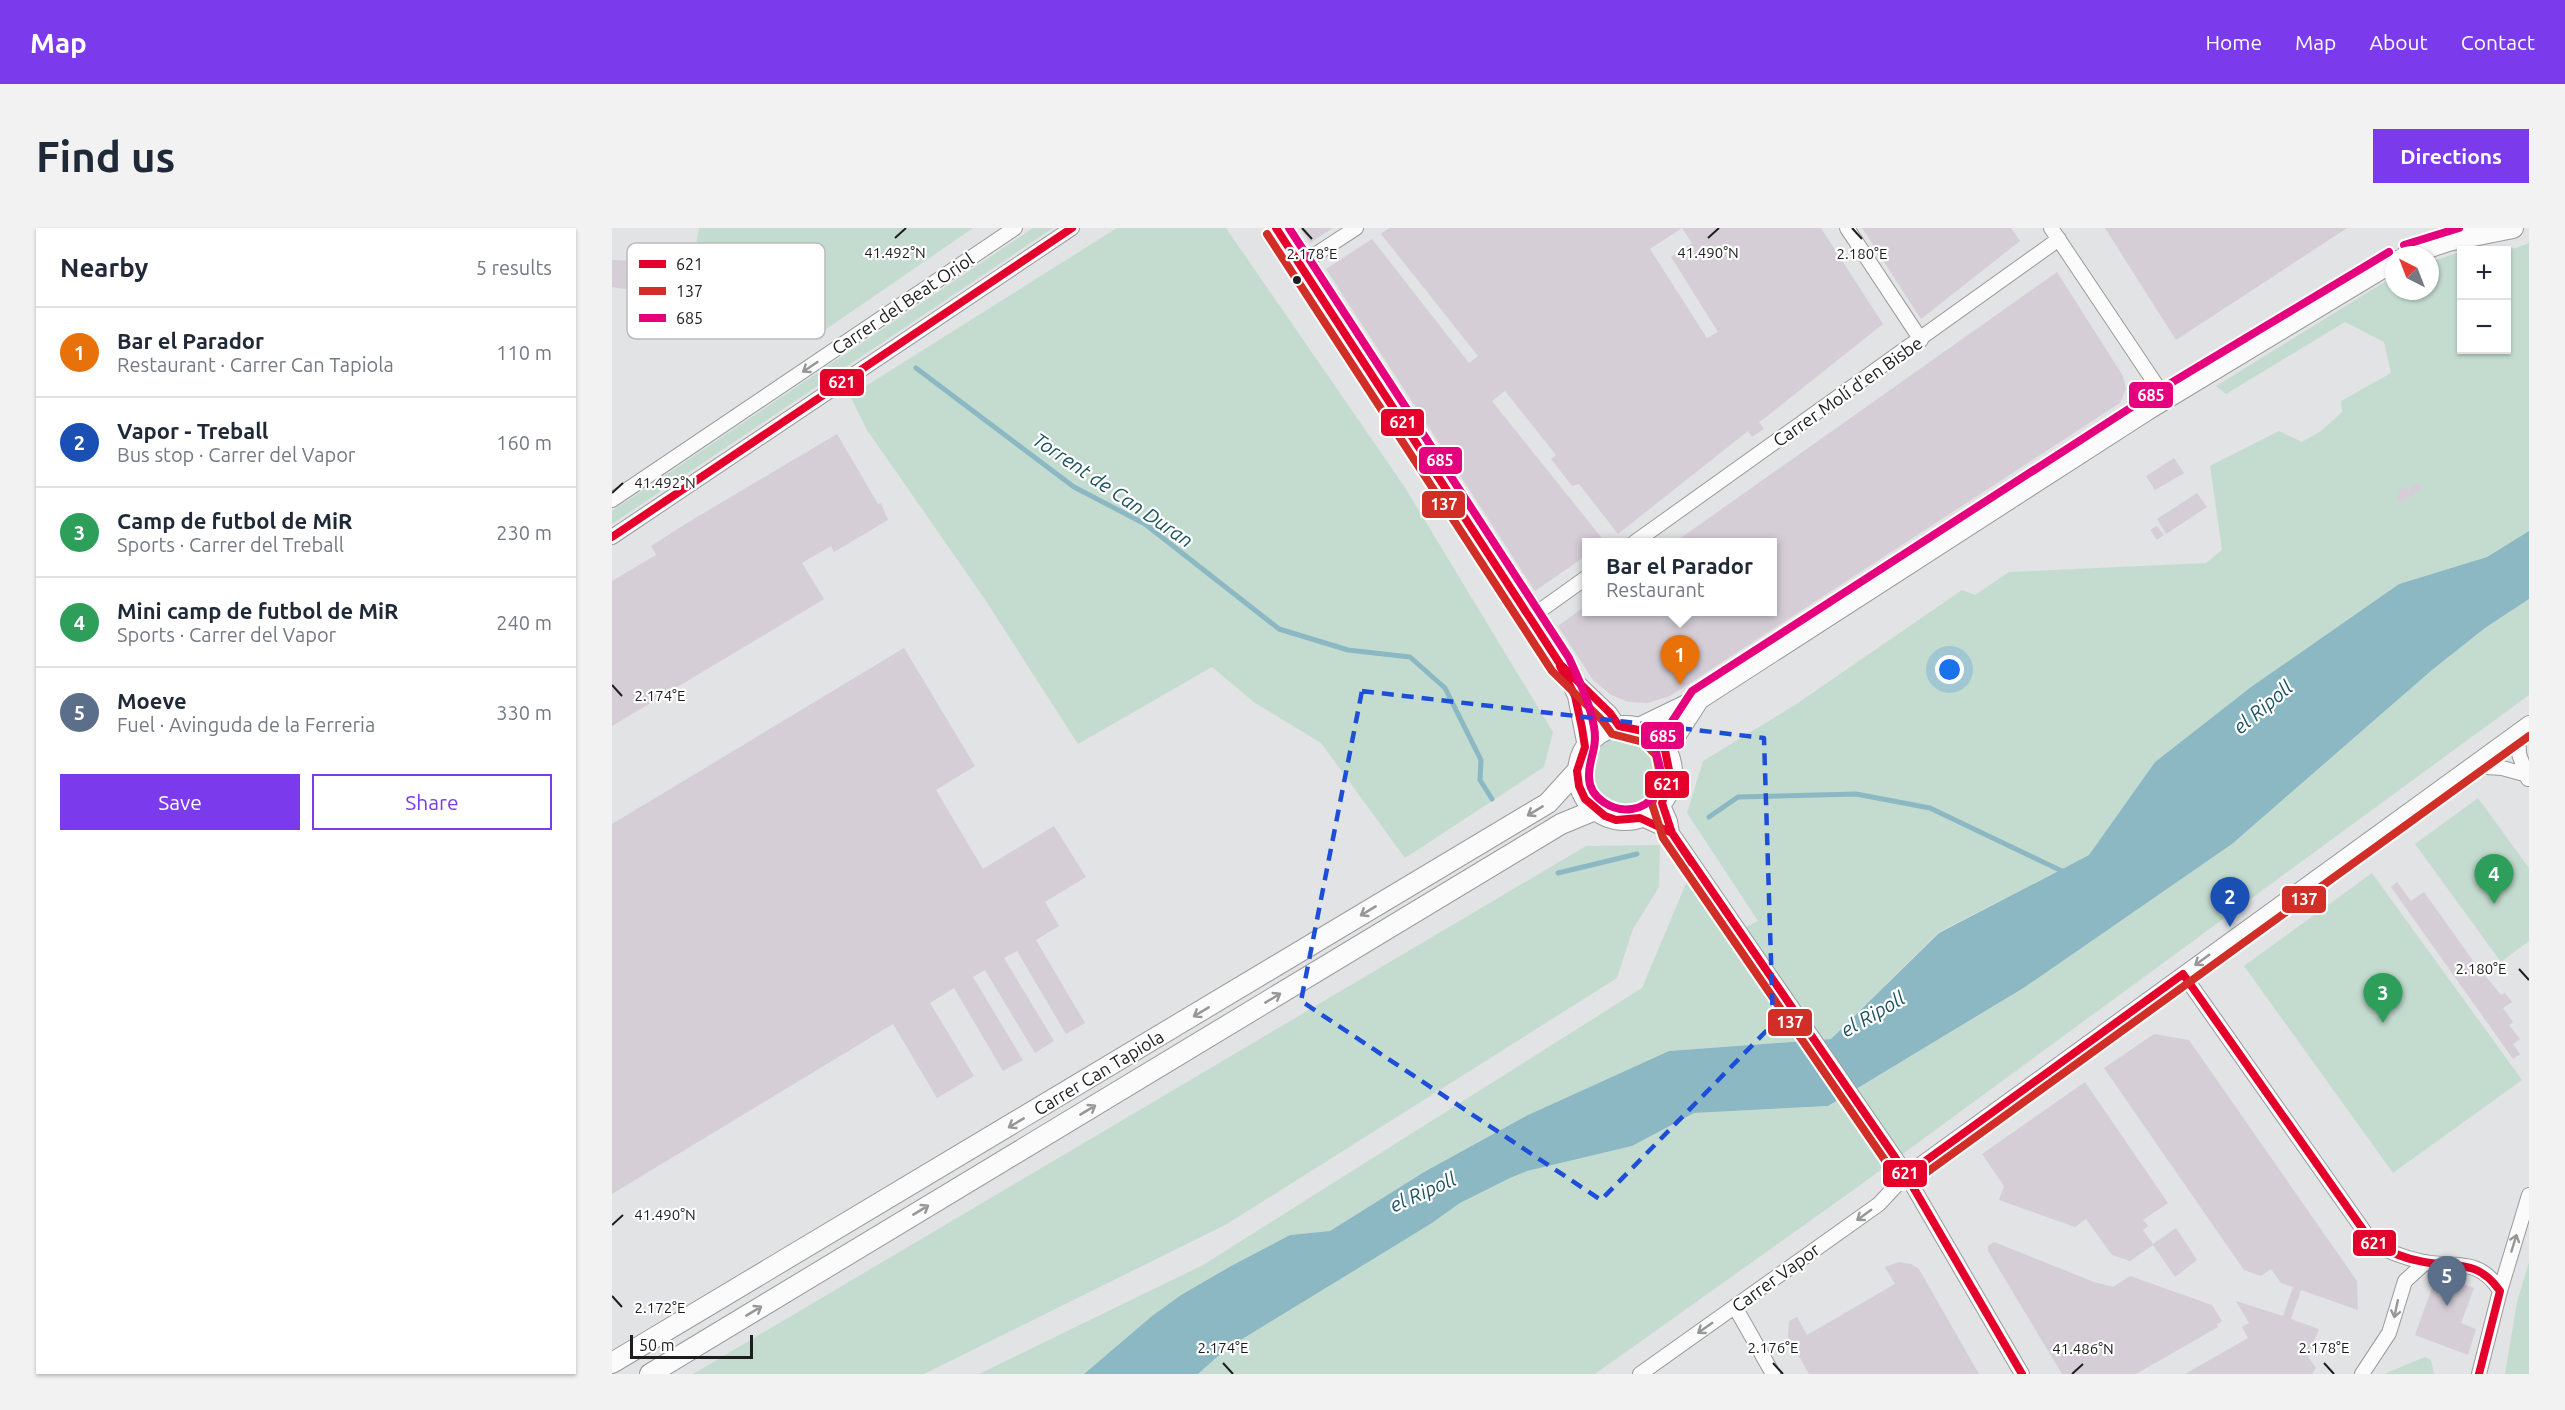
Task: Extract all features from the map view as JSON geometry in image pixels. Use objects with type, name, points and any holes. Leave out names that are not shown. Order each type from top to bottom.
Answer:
[{"type":"street","name":"Carrer del Beat Oriol","points":[[612,500],[1015,228]]},
{"type":"street","name":"Carrer del Beat Oriol","points":[[612,537],[1072,228]]},
{"type":"street","points":[[1276,228],[1531,616],[1560,664],[1575,696],[1585,747],[1577,771],[1579,786],[1585,799],[1595,810],[1616,820],[1640,818],[1662,803],[1671,784],[1672,772],[1666,750],[1659,741],[1639,728],[1619,726],[1606,730],[1585,747]]},
{"type":"street","points":[[1301,264],[1356,228]]},
{"type":"street","points":[[1847,228],[1921,340]]},
{"type":"street","points":[[2433,246],[2513,228]]},
{"type":"street","points":[[2055,234],[2165,398]]},
{"type":"street","name":"Carrer Molí d'en Bisbe","points":[[1642,538],[1921,340],[2055,234]]},
{"type":"street","points":[[1639,728],[1699,699],[2165,398],[2385,266]]},
{"type":"street","points":[[1531,616],[1582,580]]},
{"type":"street","points":[[1560,664],[1610,713],[1619,726]]},
{"type":"street","points":[[1666,750],[1699,699]]},
{"type":"street","points":[[2523,728],[2518,754],[2526,777]]},
{"type":"street","name":"Carrer Vapor","points":[[1640,1374],[1879,1204],[1906,1175],[2523,728]]},
{"type":"street","points":[[2471,766],[2502,768],[2526,777]]},
{"type":"street","name":"Carrer Can Tapiola","points":[[612,1363],[1548,803],[1577,771]]},
{"type":"street","points":[[1662,803],[1670,821],[1672,833],[1899,1163],[2022,1374]]},
{"type":"street","name":"Carrer Can Tapiola","points":[[650,1374],[1550,831],[1595,810]]},
{"type":"street","points":[[1640,818],[1672,833]]},
{"type":"street","points":[[2183,974],[2371,1241],[2385,1251],[2426,1262],[2477,1268],[2486,1272],[2500,1291]]},
{"type":"street","points":[[2481,1372],[2500,1291],[2529,1195]]},
{"type":"street","points":[[2366,1372],[2389,1333],[2405,1281],[2426,1262]]},
{"type":"street","points":[[1735,1307],[1773,1374]]},
{"type":"highlighted area","points":[[1362,691],[1764,738],[1773,1024],[1601,1200],[1301,1001]]},
{"type":"green space","points":[[699,228],[973,228],[825,330],[825,243],[696,243]]},
{"type":"green space","points":[[1033,228],[1053,228],[612,524],[612,511]]},
{"type":"green space","points":[[1117,228],[1226,228],[1404,486],[1553,732],[1544,767],[1405,858],[1321,743],[1255,703],[1212,667],[1078,744],[984,598],[867,430],[850,396]]},
{"type":"green space","points":[[2529,243],[2529,531],[2487,557],[2399,584],[2251,687],[2155,762],[2089,855],[1939,932],[1831,1039],[1669,1051],[1528,1115],[1424,1172],[1330,1231],[1290,1235],[1231,1266],[1181,1295],[1152,1316],[1084,1374],[979,1374],[1203,1265],[1642,988],[1687,881],[1727,936],[1758,921],[1687,813],[1703,761],[1795,705],[1962,590],[1975,595],[2009,572],[2206,563],[2222,550],[2210,466],[2279,431],[2302,442],[2321,431],[2342,412],[2341,401],[2391,373],[2384,342],[2345,322],[2226,394],[2216,386],[2385,282],[2385,300],[2439,300],[2439,259],[2457,253],[2457,354],[2511,354],[2511,248]]},
{"type":"green space","points":[[2529,599],[2529,695],[1852,1191],[1595,1374],[1198,1374],[1226,1349],[1302,1300],[1432,1223],[1460,1203],[1510,1178],[1527,1171],[1632,1146],[1693,1113],[1828,1106],[2025,987],[2232,844],[2432,670],[2485,628]]},
{"type":"green space","points":[[1632,735],[1645,741],[1656,752],[1662,765],[1660,788],[1645,805],[1632,811],[1616,811],[1603,805],[1588,788],[1586,765],[1592,752],[1609,737]]},
{"type":"green space","points":[[2478,798],[2529,868],[2529,941],[2501,962],[2415,844]]},
{"type":"green space","points":[[1660,845],[1659,887],[1633,929],[1617,978],[1227,1224],[924,1374],[693,1374],[1586,846]]},
{"type":"green space","points":[[2372,873],[2522,1080],[2393,1173],[2244,966]]},
{"type":"green space","points":[[2529,1262],[2529,1374],[2505,1374],[2517,1302]]},
{"type":"green space","points":[[2425,1357],[2431,1360],[2434,1374],[2384,1374]]},
{"type":"water","name":"el Ripoll","points":[[2529,531],[2529,599],[2485,628],[2432,670],[2232,844],[2025,987],[1828,1106],[1694,1113],[1632,1146],[1527,1171],[1460,1203],[1432,1223],[1226,1349],[1198,1374],[1084,1374],[1152,1316],[1181,1295],[1231,1266],[1290,1235],[1330,1231],[1424,1172],[1528,1115],[1669,1051],[1831,1039],[1939,933],[2089,855],[2155,762],[2251,687],[2399,584],[2487,557]]},
{"type":"building","points":[[1300,228],[1333,228],[1310,243]]},
{"type":"building","points":[[1389,228],[1682,228],[1821,228],[1883,324],[1759,422],[1764,429],[1752,437],[1748,431],[1618,534],[1579,484],[1572,486],[1551,459],[1556,455],[1505,391],[1492,401],[1602,538],[1582,538],[1582,558],[1535,591],[1326,269],[1372,239],[1469,363],[1478,356],[1381,234]],"holes":[[[1682,228],[1692,243],[1671,257],[1718,332],[1707,338],[1650,249]]]},
{"type":"building","points":[[1862,228],[2011,228],[2020,241],[1921,319]]},
{"type":"building","points":[[2105,228],[2347,228],[2176,340]]},
{"type":"building","points":[[612,260],[627,261],[627,289],[612,287]]},
{"type":"building","points":[[2057,272],[2123,376],[2126,389],[2120,403],[1670,696],[1648,703],[1629,702],[1611,695],[1593,680],[1558,626],[1582,609],[1582,616],[1777,616],[1777,538],[1681,538]]},
{"type":"building","points":[[837,434],[878,504],[881,503],[888,520],[834,552],[831,546],[802,563],[824,599],[612,726],[612,581],[656,555],[651,546]]},
{"type":"building","points":[[2174,458],[2184,473],[2155,490],[2146,476]]},
{"type":"building","points":[[2418,482],[2423,487],[2400,504],[2395,497],[2400,495],[2398,491],[2404,487],[2408,490]]},
{"type":"building","points":[[2197,493],[2207,507],[2166,534],[2157,519]]},
{"type":"building","points":[[2157,526],[2164,535],[2157,540],[2150,530]]},
{"type":"building","points":[[904,648],[975,766],[936,790],[983,869],[1054,826],[1086,877],[1045,902],[1059,926],[1036,940],[1085,1023],[1066,1034],[1017,951],[1004,958],[1054,1041],[1035,1053],[985,970],[973,977],[1023,1060],[1003,1071],[954,988],[930,1003],[974,1076],[937,1098],[893,1024],[612,1194],[612,824]]},
{"type":"building","points":[[2397,882],[2411,901],[2424,892],[2474,962],[2501,995],[2505,993],[2512,1002],[2503,1008],[2513,1022],[2509,1025],[2520,1039],[2513,1044],[2520,1054],[2513,1059],[2391,887]]},
{"type":"building","points":[[2154,1034],[2189,1040],[2357,1281],[2358,1310],[2301,1290],[2291,1319],[2319,1329],[2308,1357],[2316,1368],[2312,1374],[2185,1374],[2248,1338],[2242,1327],[2249,1323],[2236,1301],[2283,1316],[2293,1287],[2281,1283],[2271,1269],[2261,1276],[2244,1270],[2104,1068]]},
{"type":"building","points":[[2085,1082],[2168,1203],[2143,1220],[2148,1226],[2143,1230],[2153,1244],[2176,1228],[2197,1260],[2175,1277],[2153,1245],[2130,1261],[2112,1255],[2086,1219],[2075,1227],[1999,1200],[2004,1186],[1982,1154]]},
{"type":"building","points":[[1994,1242],[2094,1282],[2113,1287],[2130,1276],[2212,1305],[2222,1321],[2217,1324],[2218,1327],[2136,1374],[2062,1374],[1988,1251],[1988,1246]]},
{"type":"building","points":[[1899,1262],[1911,1264],[1919,1269],[1979,1374],[1809,1374],[1788,1337],[1789,1321],[1797,1317],[1807,1335],[1895,1284],[1885,1267]]},
{"type":"building","points":[[2437,1274],[2474,1288],[2461,1323],[2476,1329],[2468,1355],[2415,1335]]},
{"type":"waterway","name":"Torrent de Can Duran","points":[[916,368],[1074,487],[1145,524],[1279,629],[1348,650],[1410,657],[1445,688],[1481,760],[1480,780],[1492,799]]},
{"type":"waterway","name":"Torrent de Can Duran","points":[[1709,817],[1738,797],[1856,794],[1930,808],[2066,873]]},
{"type":"waterway","name":"Torrent de Can Duran","points":[[1558,873],[1637,854]]},
{"type":"transit line","name":"621","points":[[612,537],[1072,228]]},
{"type":"transit line","name":"621","points":[[1276,228],[1560,664],[1610,713],[1619,726],[1648,732],[1665,750],[1670,775],[1662,803],[1672,833],[1899,1163],[2022,1374]]},
{"type":"transit line","name":"685","points":[[1289,228],[1569,658],[1587,700],[1594,727],[1595,742],[1589,771],[1590,785],[1603,802],[1625,809],[1639,807],[1655,795],[1660,782],[1656,746],[1692,691],[2141,401],[2385,254]]},
{"type":"transit line","name":"685","points":[[2404,245],[2459,228]]},
{"type":"transit line","name":"137","points":[[1267,234],[1552,671],[1602,720],[1612,734],[1643,742],[1656,755],[1660,774],[1652,804],[1663,838],[1902,1185],[1912,1183],[2529,736]]},
{"type":"transit line","name":"621","points":[[1560,666],[1575,696],[1582,728],[1585,747],[1577,771],[1579,786],[1585,799],[1605,816],[1616,820],[1640,818],[1672,833],[1692,863]]},
{"type":"transit line","name":"621","points":[[1906,1175],[2183,974],[2371,1241],[2410,1259],[2475,1269],[2492,1281],[2500,1291],[2479,1374]]},
{"type":"place","name":"Bar el Parador","points":[[1680,685]]},
{"type":"place","name":"Mini camp de futbol de MiR","points":[[2494,904]]},
{"type":"place","name":"Vapor - Treball","points":[[2230,927]]},
{"type":"place","name":"Camp de futbol de MiR","points":[[2383,1023]]},
{"type":"place","name":"Moeve","points":[[2447,1306]]}]
